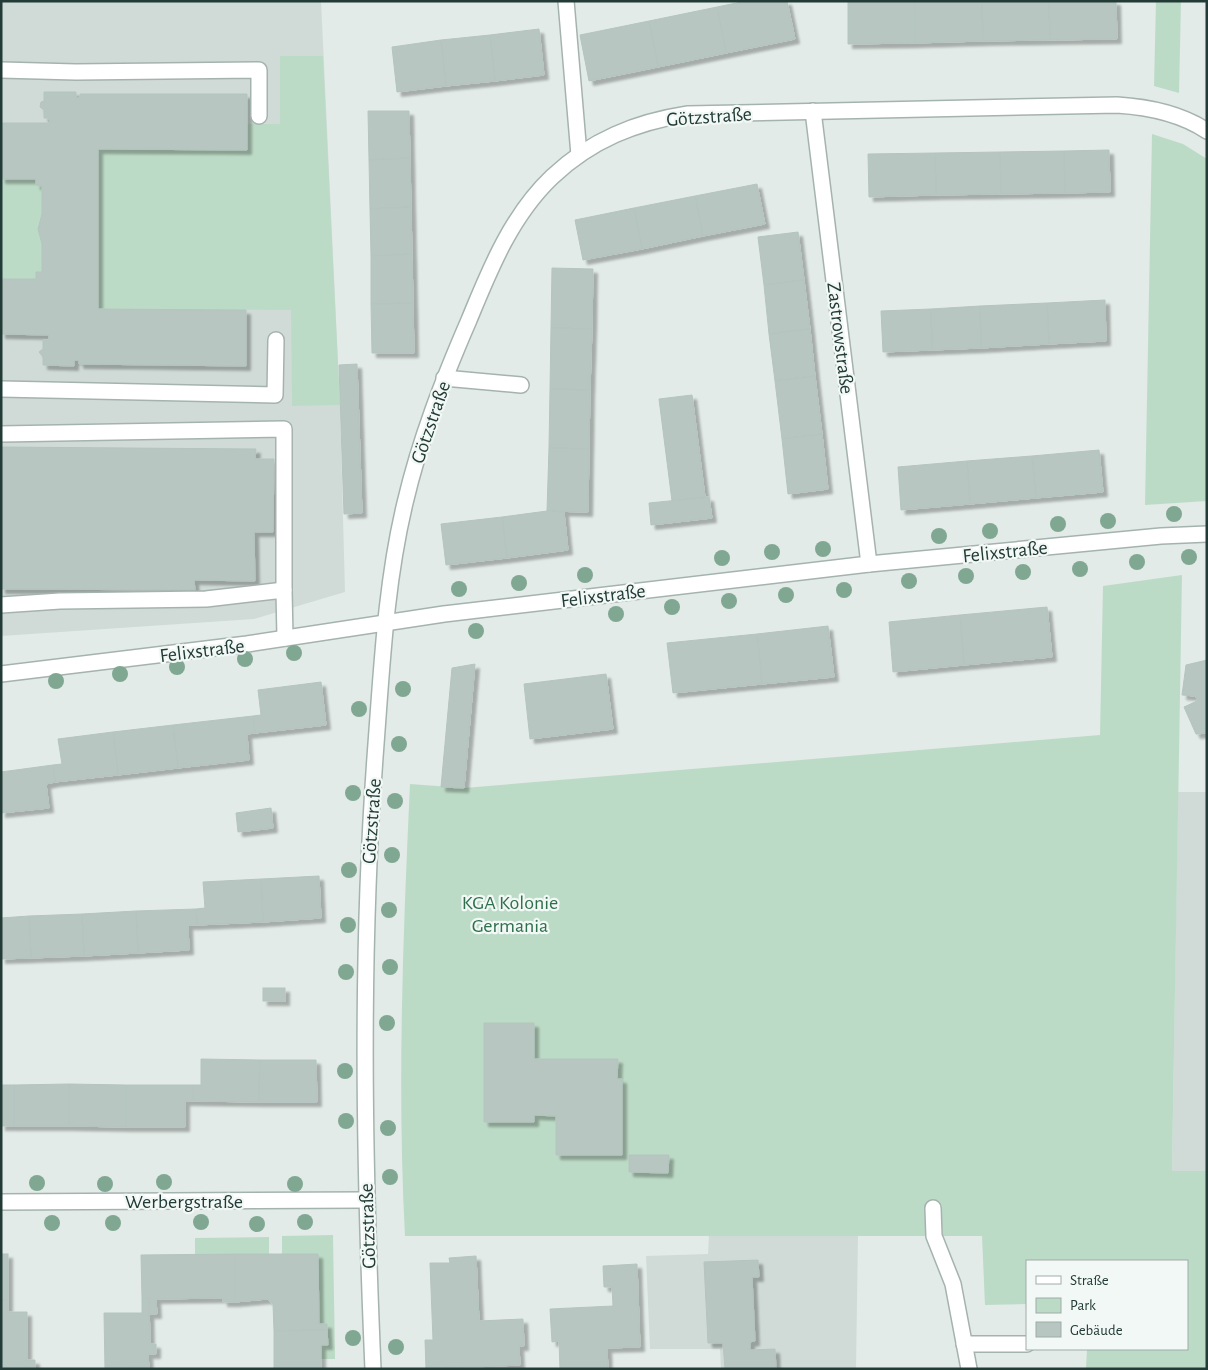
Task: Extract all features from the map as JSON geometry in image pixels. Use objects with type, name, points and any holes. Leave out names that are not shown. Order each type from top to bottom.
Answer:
[{"type":"street","points":[[566,1],[579,155]]},
{"type":"street","points":[[1,70],[76,72],[259,70],[259,116]]},
{"type":"street","name":"Götzstraße","points":[[373,1369],[366,1200],[365,939],[369,835],[386,624],[404,507],[416,460],[444,378],[505,238],[528,204],[552,178],[579,155],[625,129],[652,120],[688,114],[1117,105],[1142,106],[1204,123]]},
{"type":"street","name":"Zastrowstraße","points":[[813,111],[870,564]]},
{"type":"street","points":[[1,389],[275,395],[276,340]]},
{"type":"street","points":[[444,378],[521,385]]},
{"type":"street","points":[[1,434],[284,429],[284,638]]},
{"type":"street","name":"Felixstraße","points":[[1,674],[284,638],[444,614],[870,564],[1161,536],[1207,534]]},
{"type":"street","points":[[1,604],[206,598],[284,590]]},
{"type":"street","name":"Werbergstraße","points":[[1,1202],[366,1200]]},
{"type":"street","points":[[933,1208],[934,1236],[953,1284],[969,1369]]},
{"type":"street","points":[[964,1344],[1026,1344]]},
{"type":"shaded area","points":[[1,1],[321,1],[340,405],[345,592],[254,619],[1,636]]},
{"type":"shaded area","points":[[1178,792],[1207,792],[1207,1171],[1172,1172]]},
{"type":"shaded area","points":[[709,1235],[858,1236],[856,1369],[721,1369],[720,1349],[650,1349],[646,1256],[708,1254]]},
{"type":"green space","points":[[1156,1],[1181,1],[1179,93],[1154,86]]},
{"type":"green space","points":[[280,56],[323,56],[340,405],[292,406],[291,310],[98,309],[98,149],[246,150],[246,124],[280,124]]},
{"type":"green space","points":[[1152,134],[1183,144],[1207,159],[1207,501],[1145,505]]},
{"type":"green space","points":[[1,179],[36,179],[36,185],[42,186],[42,214],[38,229],[42,244],[42,272],[36,273],[36,279],[1,279]]},
{"type":"green space","name":"KGA Kolonie Germania","points":[[1182,575],[1172,1171],[1207,1171],[1207,1369],[1086,1369],[1087,1350],[1188,1350],[1188,1260],[1026,1260],[1026,1304],[985,1305],[982,1236],[405,1236],[401,1066],[403,954],[410,784],[464,788],[1100,735],[1103,586]]},
{"type":"green space","points":[[333,1235],[335,1359],[321,1359],[321,1345],[328,1345],[327,1324],[319,1324],[318,1254],[282,1254],[282,1236]]},
{"type":"green space","points":[[269,1237],[269,1254],[195,1255],[195,1238]]},
{"type":"building","points":[[746,1],[787,1],[795,39],[726,53],[717,7]]},
{"type":"building","points":[[915,1],[915,43],[848,44],[848,2]]},
{"type":"building","points":[[915,1],[982,1],[983,41],[915,43]]},
{"type":"building","points":[[982,1],[1049,1],[1050,40],[983,41]]},
{"type":"building","points":[[1049,1],[1116,1],[1117,39],[1050,40]]},
{"type":"building","points":[[717,7],[726,53],[658,67],[649,21]]},
{"type":"building","points":[[649,21],[658,67],[589,81],[580,35]]},
{"type":"building","points":[[539,29],[544,75],[495,81],[490,35]]},
{"type":"building","points":[[490,35],[495,81],[446,86],[441,40]]},
{"type":"building","points":[[441,40],[446,86],[397,92],[392,47]]},
{"type":"building","points":[[44,92],[76,92],[76,98],[80,98],[80,94],[247,94],[247,150],[98,149],[98,309],[246,310],[246,366],[79,364],[79,360],[74,360],[74,366],[43,365],[43,357],[39,352],[43,349],[43,340],[49,340],[49,335],[1,334],[1,279],[36,279],[36,272],[42,272],[42,244],[38,229],[42,214],[42,186],[36,185],[36,179],[1,179],[1,123],[50,123],[49,118],[44,118],[44,110],[40,107],[41,102],[44,101]]},
{"type":"building","points":[[368,111],[409,111],[410,158],[369,160]]},
{"type":"building","points":[[1109,150],[1110,192],[1065,193],[1064,151]]},
{"type":"building","points":[[1064,151],[1065,193],[1001,194],[1000,152]]},
{"type":"building","points":[[1000,152],[1001,194],[936,195],[935,153]]},
{"type":"building","points":[[935,153],[936,195],[869,197],[868,154]]},
{"type":"building","points":[[410,158],[411,207],[370,209],[369,160]]},
{"type":"building","points":[[757,184],[765,224],[703,236],[695,196]]},
{"type":"building","points":[[695,196],[703,236],[642,249],[634,208]]},
{"type":"building","points":[[411,207],[412,254],[371,256],[370,209]]},
{"type":"building","points":[[634,208],[642,249],[583,260],[575,220]]},
{"type":"building","points":[[798,232],[804,280],[764,285],[758,237]]},
{"type":"building","points":[[412,254],[413,303],[371,304],[371,256]]},
{"type":"building","points":[[552,268],[593,269],[592,329],[551,328]]},
{"type":"building","points":[[804,280],[810,329],[769,334],[764,285]]},
{"type":"building","points":[[1105,300],[1106,341],[1049,344],[1047,303]]},
{"type":"building","points":[[413,303],[414,353],[372,353],[371,304]]},
{"type":"building","points":[[1047,303],[1049,344],[981,348],[980,306]]},
{"type":"building","points":[[980,306],[981,348],[932,350],[931,309]]},
{"type":"building","points":[[931,309],[932,350],[883,352],[881,311]]},
{"type":"building","points":[[551,328],[592,329],[590,390],[550,389]]},
{"type":"building","points":[[810,329],[815,376],[775,381],[769,334]]},
{"type":"building","points":[[357,364],[362,513],[344,514],[339,365]]},
{"type":"building","points":[[815,376],[822,434],[782,439],[775,381]]},
{"type":"building","points":[[550,389],[590,390],[589,449],[549,448]]},
{"type":"building","points":[[692,395],[705,497],[672,501],[659,399]]},
{"type":"building","points":[[822,434],[828,489],[788,494],[782,439]]},
{"type":"building","points":[[1,447],[256,449],[255,459],[274,459],[273,532],[254,532],[255,581],[194,580],[195,590],[1,589]]},
{"type":"building","points":[[549,448],[589,449],[588,512],[547,511]]},
{"type":"building","points":[[1099,450],[1103,492],[1036,498],[1032,456]]},
{"type":"building","points":[[1032,456],[1036,498],[970,504],[967,461]]},
{"type":"building","points":[[967,461],[970,504],[901,510],[898,467]]},
{"type":"building","points":[[709,497],[712,518],[651,525],[649,503]]},
{"type":"building","points":[[547,511],[564,512],[568,550],[507,558],[502,517]]},
{"type":"building","points":[[502,517],[507,558],[446,565],[441,524]]},
{"type":"building","points":[[1047,607],[1052,657],[964,665],[960,615]]},
{"type":"building","points":[[960,615],[964,665],[893,672],[889,622]]},
{"type":"building","points":[[828,626],[834,677],[762,684],[757,634]]},
{"type":"building","points":[[757,634],[762,684],[673,693],[667,643]]},
{"type":"building","points":[[1207,660],[1207,733],[1196,734],[1184,707],[1197,701],[1196,696],[1182,695],[1186,665]]},
{"type":"building","points":[[475,664],[464,788],[441,787],[452,668]]},
{"type":"building","points":[[606,674],[613,729],[530,739],[524,684]]},
{"type":"building","points":[[321,682],[326,725],[255,733],[253,716],[261,715],[258,690]]},
{"type":"building","points":[[253,716],[255,733],[247,734],[249,760],[178,768],[173,725]]},
{"type":"building","points":[[173,725],[178,768],[118,775],[113,732]]},
{"type":"building","points":[[113,732],[118,775],[55,782],[53,765],[62,764],[58,739]]},
{"type":"building","points":[[53,765],[55,782],[46,784],[49,808],[1,813],[1,772]]},
{"type":"building","points":[[271,808],[273,828],[238,832],[236,813]]},
{"type":"building","points":[[319,876],[321,918],[263,922],[261,879]]},
{"type":"building","points":[[261,879],[263,922],[197,925],[196,909],[205,908],[203,882]]},
{"type":"building","points":[[196,909],[197,925],[188,925],[189,950],[138,953],[136,911]]},
{"type":"building","points":[[136,911],[138,953],[84,956],[82,914]]},
{"type":"building","points":[[82,914],[84,956],[31,958],[29,916]]},
{"type":"building","points":[[29,916],[31,958],[1,959],[1,918]]},
{"type":"building","points":[[263,988],[285,988],[285,1001],[263,1001]]},
{"type":"building","points":[[484,1023],[534,1023],[534,1059],[618,1059],[617,1079],[622,1079],[622,1155],[556,1155],[556,1116],[534,1115],[534,1122],[484,1122]]},
{"type":"building","points":[[201,1059],[260,1060],[259,1102],[193,1101],[193,1085],[201,1085]]},
{"type":"building","points":[[260,1060],[316,1060],[317,1102],[259,1102]]},
{"type":"building","points":[[69,1084],[126,1085],[126,1127],[69,1126]]},
{"type":"building","points":[[69,1084],[69,1126],[14,1126],[14,1085]]},
{"type":"building","points":[[1,1085],[14,1085],[14,1126],[1,1126]]},
{"type":"building","points":[[126,1085],[193,1085],[193,1101],[185,1101],[185,1127],[126,1127]]},
{"type":"building","points":[[629,1155],[669,1155],[668,1173],[629,1172]]},
{"type":"building","points":[[1,1254],[8,1254],[8,1300],[1,1300]]},
{"type":"building","points":[[235,1254],[235,1302],[223,1302],[223,1298],[156,1299],[157,1314],[149,1314],[149,1298],[142,1298],[141,1255]]},
{"type":"building","points":[[235,1254],[318,1254],[319,1324],[327,1324],[327,1330],[274,1331],[273,1304],[267,1299],[235,1302]]},
{"type":"building","points":[[476,1256],[479,1321],[523,1319],[524,1346],[519,1346],[520,1365],[426,1369],[425,1340],[433,1340],[430,1263],[450,1263],[449,1258]]},
{"type":"building","points":[[758,1260],[759,1277],[752,1277],[755,1341],[750,1342],[750,1350],[775,1349],[776,1369],[725,1369],[723,1343],[708,1343],[704,1262]]},
{"type":"building","points":[[637,1264],[640,1347],[607,1348],[608,1369],[560,1369],[559,1341],[552,1342],[550,1309],[613,1306],[612,1287],[604,1287],[603,1266]]},
{"type":"building","points":[[142,1298],[149,1298],[150,1344],[156,1344],[156,1354],[148,1354],[149,1368],[105,1369],[104,1313],[142,1313]]},
{"type":"building","points":[[1,1300],[8,1300],[8,1312],[27,1312],[27,1360],[35,1360],[35,1369],[1,1369]]},
{"type":"building","points":[[327,1330],[328,1345],[321,1345],[321,1369],[274,1369],[274,1331]]}]
